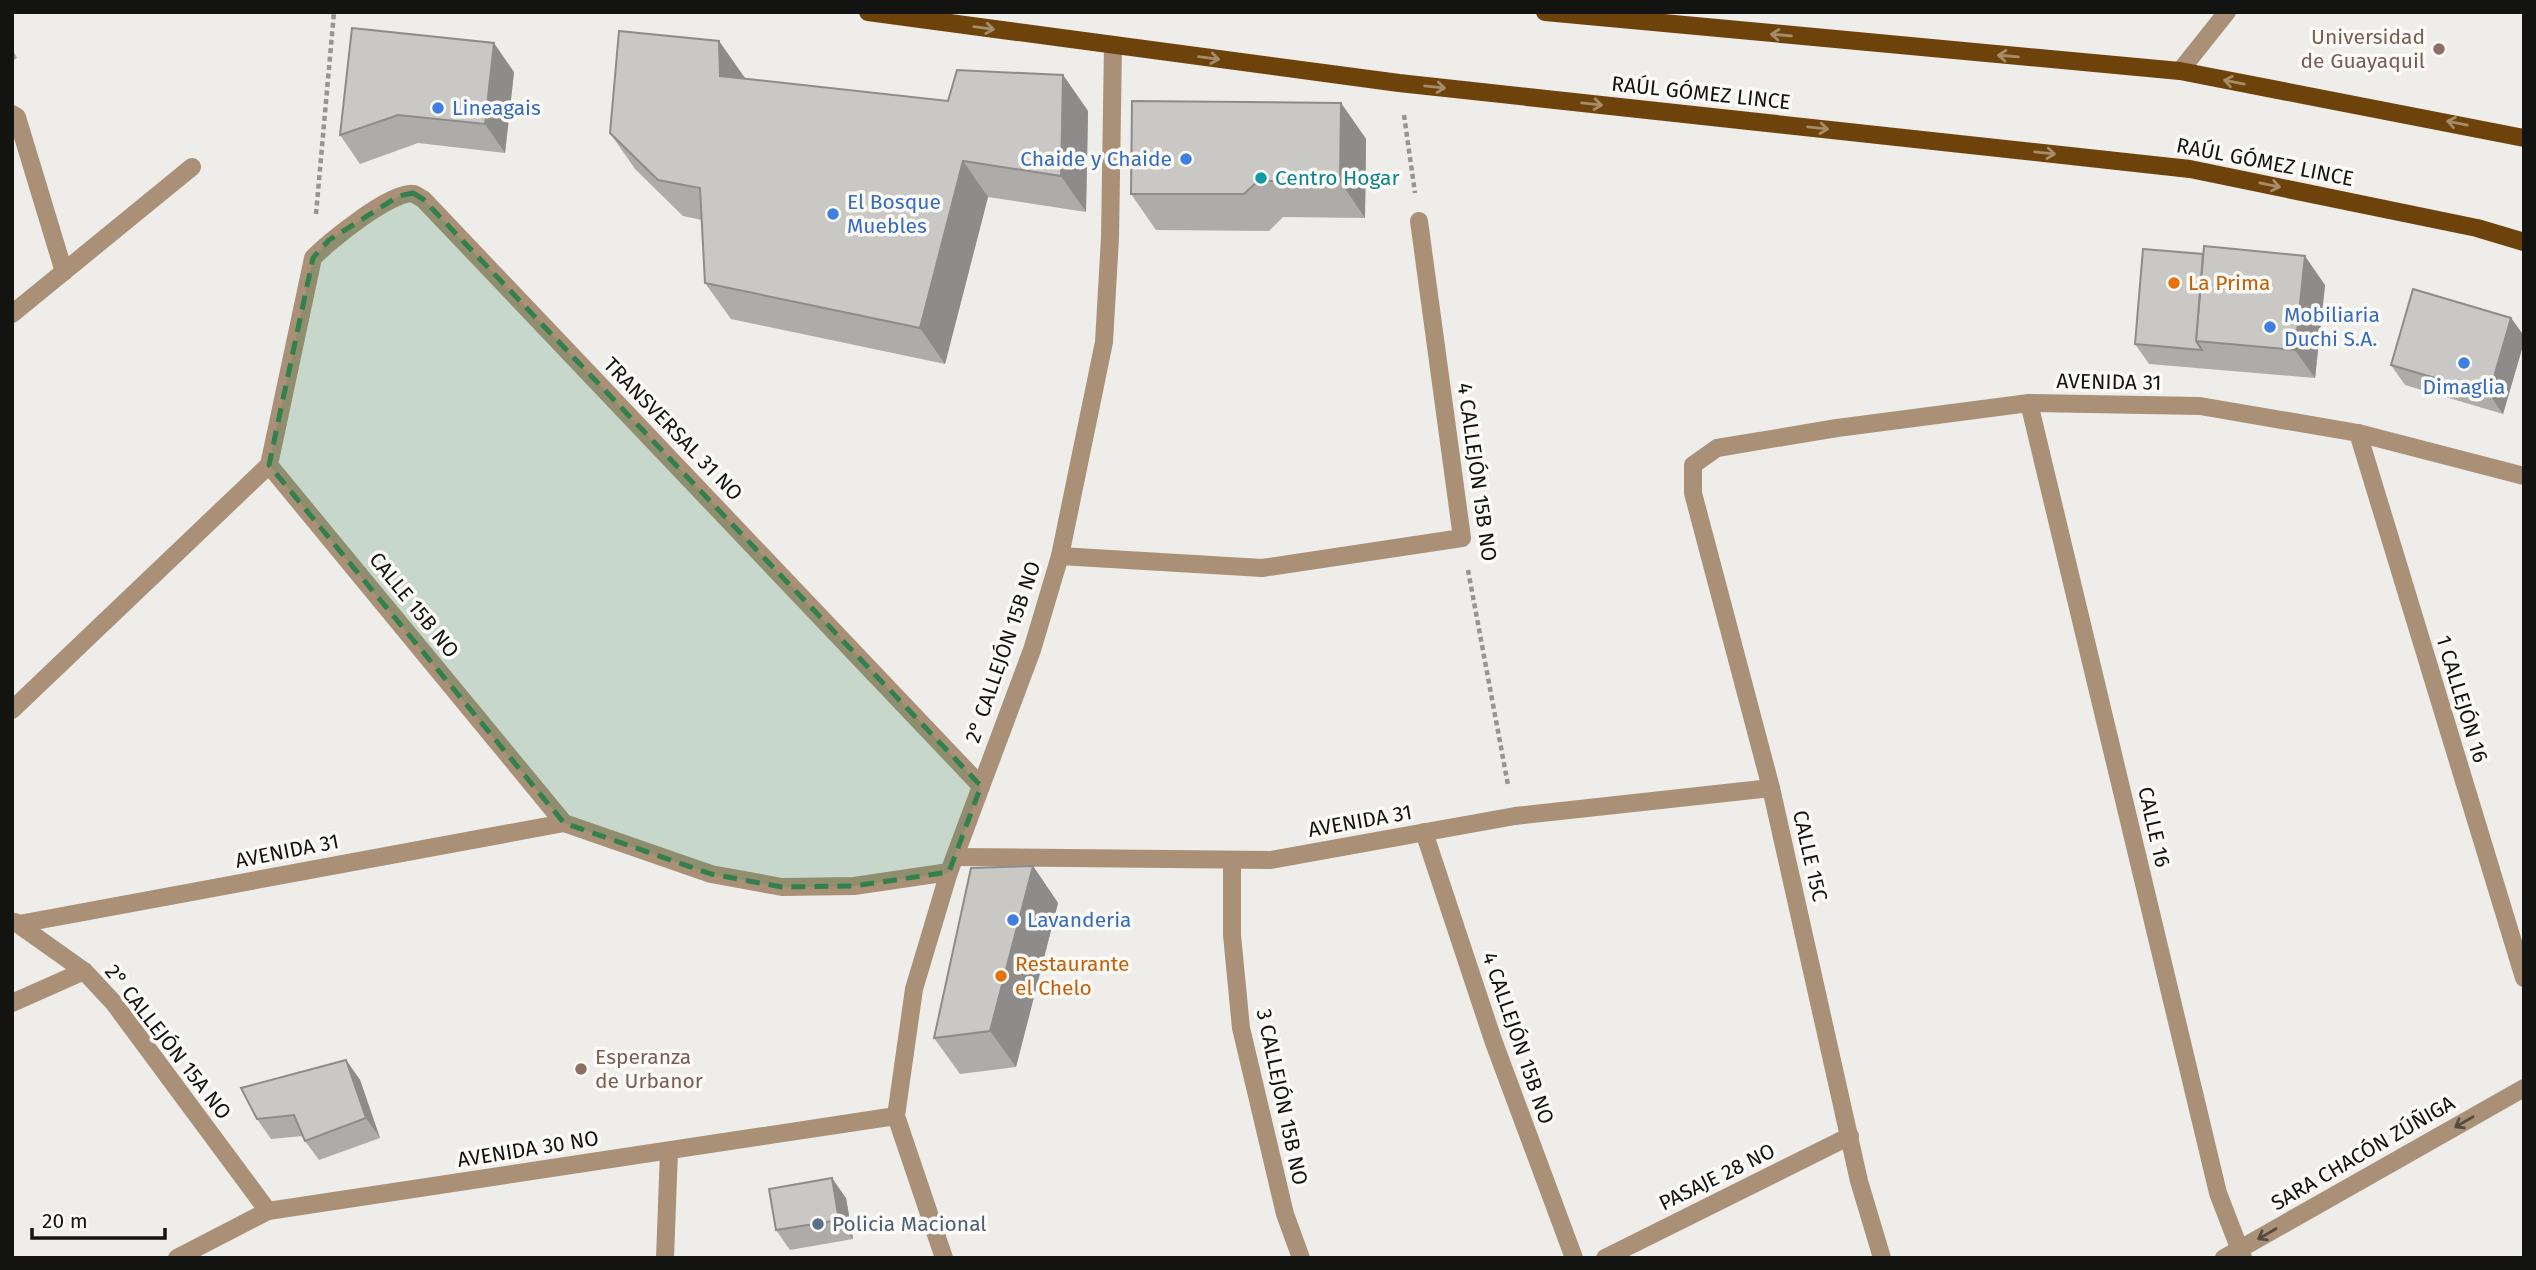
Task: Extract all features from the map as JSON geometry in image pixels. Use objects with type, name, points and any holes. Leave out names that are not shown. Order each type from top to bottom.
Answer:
[{"type":"main road","name":"RAÚL GÓMEZ LINCE","points":[[868,12],[1399,83],[2190,169],[2477,228],[2524,242]]},
{"type":"main road","points":[[1547,12],[2180,71],[2524,138]]},
{"type":"street","points":[[2180,71],[2227,12]]},
{"type":"street","name":"2° CALLEJÓN 15B NO","points":[[944,1258],[897,1116],[914,989],[952,865],[1032,650],[1060,556],[1104,342],[1110,238],[1113,45]]},
{"type":"street","points":[[12,114],[17,117],[64,272]]},
{"type":"street","points":[[12,314],[192,167]]},
{"type":"street","name":"TRANSVERSAL 31 NO","points":[[313,258],[329,240],[399,196],[413,193],[424,199],[981,786]]},
{"type":"street","name":"4 CALLEJÓN 15B NO","points":[[1419,221],[1462,538]]},
{"type":"street","points":[[12,710],[269,465],[313,258]]},
{"type":"street","name":"AVENIDA 31","points":[[1693,465],[1717,449],[1838,428],[2029,403],[2200,406],[2358,433],[2524,476]]},
{"type":"street","name":"CALLE 16","points":[[2029,403],[2218,1193],[2236,1255]]},
{"type":"street","name":"1 CALLEJÓN 16","points":[[2358,433],[2524,978]]},
{"type":"street","name":"CALLE 15B NO","points":[[269,465],[564,823]]},
{"type":"street","name":"CALLE 15C","points":[[1693,465],[1693,493],[1771,788],[1850,1136],[1882,1258]]},
{"type":"street","points":[[1060,556],[1262,568],[1462,538]]},
{"type":"street","name":"AVENIDA 31","points":[[952,865],[1271,860],[1515,816],[1771,788]]},
{"type":"street","points":[[564,823],[711,874],[782,887],[854,886],[952,865]]},
{"type":"street","name":"AVENIDA 31","points":[[16,922],[564,823]]},
{"type":"street","name":"4 CALLEJÓN 15B NO","points":[[1424,832],[1493,1040],[1574,1258]]},
{"type":"street","name":"3 CALLEJÓN 15B NO","points":[[1232,860],[1232,935],[1241,1028],[1285,1214],[1301,1258]]},
{"type":"street","name":"2° CALLEJÓN 15A NO","points":[[16,922],[83,971],[113,1002],[268,1212]]},
{"type":"street","points":[[12,1003],[83,971]]},
{"type":"street","name":"SARA CHACÓN ZÚÑIGA","points":[[2236,1255],[2524,1088]]},
{"type":"street","name":"AVENIDA 30 NO","points":[[177,1258],[268,1212],[897,1116]]},
{"type":"street","name":"PASAJE 28 NO","points":[[1605,1258],[1850,1136]]},
{"type":"street","points":[[665,1258],[669,1151]]},
{"type":"path","points":[[313,258],[334,12]]},
{"type":"path","points":[[1406,132],[1419,221]]},
{"type":"path","name":"4 CALLEJÓN 15B NO","points":[[1462,538],[1515,816]]},
{"type":"highlighted area","points":[[413,193],[423,199],[981,786],[949,872],[854,886],[782,887],[711,874],[564,823],[269,465],[313,258],[329,240],[399,196]]},
{"type":"building","points":[[352,28],[494,43],[485,124],[398,115],[340,135]]},
{"type":"building","name":"El Bosque Muebles","points":[[619,31],[719,41],[720,76],[948,101],[957,70],[1063,75],[1061,176],[963,161],[920,328],[705,283],[700,188],[658,180],[610,133]]},
{"type":"building","points":[[1132,101],[1341,103],[1340,181],[1258,181],[1244,194],[1131,194]]},
{"type":"building","points":[[2204,246],[2305,256],[2295,350],[2196,341]]},
{"type":"building","points":[[2143,249],[2203,254],[2196,341],[2202,350],[2135,344]]},
{"type":"building","name":"Dimaglia","points":[[2413,289],[2511,318],[2489,394],[2391,365]]},
{"type":"building","points":[[1033,866],[990,1031],[934,1038],[971,868]]},
{"type":"building","points":[[346,1060],[366,1118],[305,1141],[294,1115],[257,1119],[241,1088]]},
{"type":"building","points":[[832,1178],[839,1220],[776,1230],[769,1189]]},
{"type":"place","name":"Universidad de Guayaquil","points":[[2439,49]]},
{"type":"place","name":"Lineagais","points":[[438,108]]},
{"type":"place","name":"Chaide y Chaide","points":[[1186,159]]},
{"type":"place","name":"Centro Hogar","points":[[1261,178]]},
{"type":"place","name":"El Bosque Muebles","points":[[833,214]]},
{"type":"place","name":"La Prima","points":[[2174,283]]},
{"type":"place","name":"Mobiliaria Duchi S.A.","points":[[2270,327]]},
{"type":"place","name":"Dimaglia","points":[[2464,363]]},
{"type":"place","name":"Lavanderia","points":[[1013,920]]},
{"type":"place","name":"Restaurante el Chelo","points":[[1001,976]]},
{"type":"place","name":"Esperanza de Urbanor","points":[[581,1069]]},
{"type":"place","name":"Policia Macional","points":[[818,1224]]}]
